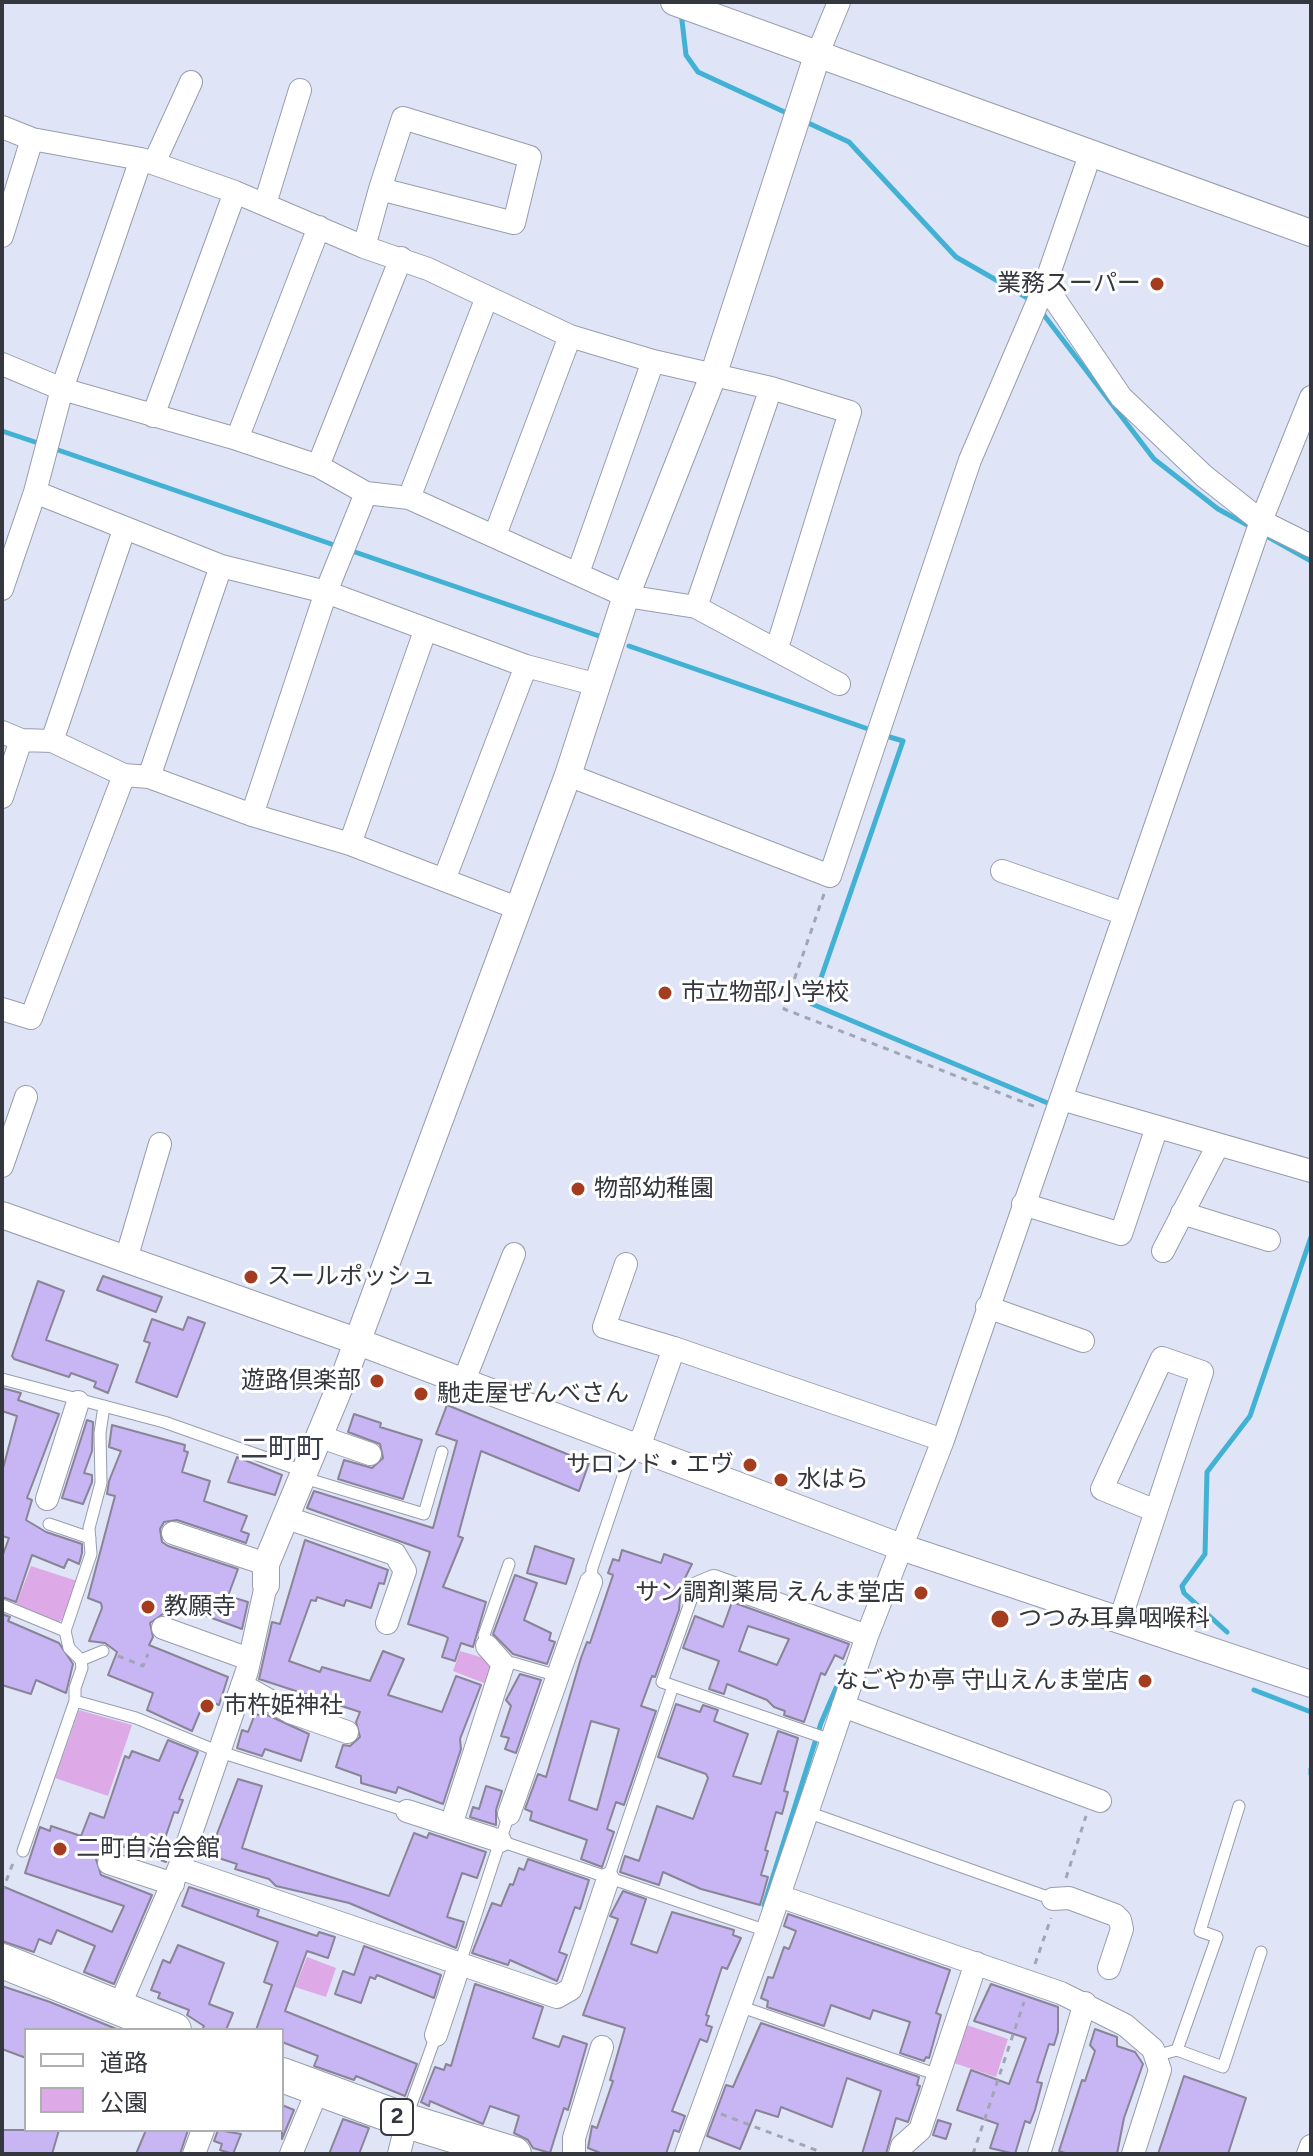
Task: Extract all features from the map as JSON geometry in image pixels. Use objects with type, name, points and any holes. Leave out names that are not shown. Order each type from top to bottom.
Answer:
[{"type":"main road","points":[[2,1961],[119,2012],[168,2028]]},
{"type":"main road","name":"2","points":[[284,2076],[503,2152]]},
{"type":"street","points":[[674,2],[1311,233]]},
{"type":"street","points":[[119,2012],[176,1876],[242,1685],[266,1575],[284,1517],[356,1341],[568,775],[626,596],[713,376],[818,53],[839,2]]},
{"type":"street","points":[[2,589],[35,492],[62,389],[148,161],[191,82]]},
{"type":"street","points":[[265,204],[300,90]]},
{"type":"street","points":[[364,247],[380,189],[403,118],[530,157],[514,223],[380,189]]},
{"type":"street","points":[[2,127],[32,139],[148,161],[235,192],[364,247],[401,258],[570,336],[653,361],[771,388],[850,412],[777,648]]},
{"type":"street","points":[[2,236],[32,139]]},
{"type":"street","points":[[568,775],[830,876],[970,460],[1045,285],[1090,155]]},
{"type":"street","points":[[153,416],[235,192]]},
{"type":"street","points":[[237,439],[319,227]]},
{"type":"street","points":[[318,466],[401,258]]},
{"type":"street","points":[[1045,285],[1121,397],[1204,476],[1261,521],[1311,546]]},
{"type":"street","points":[[409,498],[487,297]]},
{"type":"street","points":[[495,535],[570,336]]},
{"type":"street","points":[[578,573],[653,361]]},
{"type":"street","points":[[2,364],[62,389],[237,439],[318,466],[366,493],[409,498],[626,596],[696,607],[839,684]]},
{"type":"street","points":[[696,607],[771,388]]},
{"type":"street","points":[[686,2154],[807,1812],[821,1736],[843,1706],[1023,1204],[1052,1104],[1125,914],[1261,521],[1311,397]]},
{"type":"street","points":[[35,492],[124,530],[221,566],[326,592],[526,666],[598,685]]},
{"type":"street","points":[[252,815],[326,592],[366,493]]},
{"type":"street","points":[[52,741],[124,530]]},
{"type":"street","points":[[149,777],[221,566]]},
{"type":"street","points":[[350,844],[425,631]]},
{"type":"street","points":[[444,880],[526,666]]},
{"type":"street","points":[[2,797],[12,736],[52,741],[124,775],[149,777],[252,815],[350,844],[517,908]]},
{"type":"street","points":[[2,1009],[31,1018],[124,775]]},
{"type":"street","points":[[1002,871],[1125,914]]},
{"type":"street","points":[[2,1166],[26,1097]]},
{"type":"street","points":[[1052,1104],[1157,1127],[1311,1171]]},
{"type":"street","points":[[1023,1204],[1121,1234],[1157,1127]]},
{"type":"street","points":[[126,1259],[160,1144]]},
{"type":"street","points":[[1163,1251],[1218,1145]]},
{"type":"street","points":[[1182,1213],[1269,1240]]},
{"type":"street","points":[[2,1215],[356,1341],[901,1547],[1311,1684]]},
{"type":"street","points":[[463,1383],[514,1254]]},
{"type":"street","points":[[626,1264],[604,1327],[937,1438]]},
{"type":"street","points":[[987,1307],[1083,1341]]},
{"type":"street","points":[[633,1447],[643,1436],[674,1348]]},
{"type":"street","points":[[1120,1620],[1202,1372],[1162,1358],[1102,1489],[1156,1511]]},
{"type":"street","points":[[47,1499],[78,1402]]},
{"type":"street","points":[[318,1436],[370,1454]]},
{"type":"street","points":[[284,1517],[395,1554],[405,1571],[387,1623]]},
{"type":"street","points":[[173,1533],[266,1575]]},
{"type":"street","points":[[695,1589],[714,1581],[867,1636]]},
{"type":"street","points":[[509,1814],[591,1582]]},
{"type":"street","points":[[163,1628],[249,1659]]},
{"type":"street","points":[[451,1825],[503,1664],[487,1646]]},
{"type":"street","points":[[242,1685],[290,1712],[347,1732]]},
{"type":"street","points":[[843,1706],[1100,1801]]},
{"type":"street","points":[[407,1811],[500,1841]]},
{"type":"street","points":[[109,1863],[176,1876],[460,1963],[557,1997],[571,1989],[608,1879]]},
{"type":"street","points":[[779,1896],[1085,2003],[1125,2025],[1153,2049],[1160,2070],[1133,2154]]},
{"type":"street","points":[[1053,1899],[1069,1898],[1115,1915],[1120,1920],[1122,1929],[1109,1968]]},
{"type":"street","points":[[436,2035],[460,1963]]},
{"type":"street","points":[[900,2154],[902,2146],[920,2130],[976,1963]]},
{"type":"street","points":[[1039,2154],[1085,2003]]},
{"type":"street","points":[[574,2154],[574,2138],[602,2047]]},
{"type":"street","points":[[291,2154],[318,2089]]},
{"type":"street","points":[[399,2154],[407,2121]]},
{"type":"street","points":[[194,2154],[202,2132]]},
{"type":"street","points":[[1308,2154],[1311,2146]]},
{"type":"lane","points":[[2,1379],[78,1402],[164,1422],[302,1474],[424,1514],[442,1452]]},
{"type":"lane","points":[[81,1660],[69,1648],[65,1631],[91,1554],[89,1528],[101,1483],[100,1433],[104,1406]]},
{"type":"lane","points":[[591,1582],[592,1568],[633,1447]]},
{"type":"lane","points":[[49,1524],[90,1538]]},
{"type":"lane","points":[[487,1646],[484,1635],[509,1564]]},
{"type":"lane","points":[[695,1589],[662,1682],[821,1736]]},
{"type":"lane","points":[[2,1605],[65,1631]]},
{"type":"lane","points":[[81,1660],[103,1651]]},
{"type":"lane","points":[[23,1851],[75,1701],[81,1660]]},
{"type":"lane","points":[[503,1664],[513,1663],[558,1676]]},
{"type":"lane","points":[[608,1879],[673,1686]]},
{"type":"lane","points":[[75,1701],[136,1718],[217,1751],[407,1811]]},
{"type":"lane","points":[[1177,2050],[1217,1937],[1200,1931],[1239,1806]]},
{"type":"lane","points":[[807,1812],[1053,1899]]},
{"type":"lane","points":[[460,1963],[509,1814]]},
{"type":"lane","points":[[500,1841],[767,1931]]},
{"type":"lane","points":[[1155,2056],[1177,2050],[1223,2067],[1261,1952]]},
{"type":"lane","points":[[739,2006],[938,2075]]},
{"type":"lane","points":[[407,2121],[436,2035]]},
{"type":"path","points":[[830,876],[784,1009],[1052,1104]]},
{"type":"path","points":[[103,1651],[143,1666],[148,1654]]},
{"type":"path","points":[[2,1892],[18,1853],[23,1851]]},
{"type":"path","points":[[702,2107],[821,2152]]},
{"type":"green space","points":[[31,1566],[77,1581],[63,1619],[56,1624],[15,1607]]},
{"type":"green space","points":[[460,1651],[487,1659],[492,1670],[489,1685],[453,1671]]},
{"type":"green space","points":[[79,1710],[132,1725],[108,1796],[55,1778]]},
{"type":"green space","points":[[307,1957],[336,1968],[326,1997],[295,1987]]},
{"type":"green space","points":[[964,2024],[1008,2039],[996,2077],[951,2062]]},
{"type":"building","points":[[103,1276],[162,1297],[156,1312],[97,1290]]},
{"type":"building","points":[[38,1281],[64,1291],[46,1340],[118,1365],[108,1393],[94,1387],[96,1382],[71,1373],[69,1377],[12,1356]]},
{"type":"building","points":[[188,1317],[205,1323],[177,1397],[136,1382],[150,1343],[144,1341],[152,1319],[183,1330]]},
{"type":"building","points":[[2,1388],[21,1393],[18,1400],[59,1414],[27,1498],[32,1500],[26,1520],[46,1532],[82,1544],[79,1564],[68,1559],[64,1568],[32,1555],[16,1602],[2,1597],[2,1557],[9,1538],[2,1536],[2,1472],[17,1416],[2,1411]]},
{"type":"building","points":[[447,1405],[589,1463],[579,1491],[481,1451],[458,1536],[463,1538],[443,1587],[486,1602],[473,1647],[461,1643],[455,1661],[442,1657],[448,1638],[408,1624],[430,1552],[307,1508],[314,1491],[433,1528],[457,1441],[436,1434]]},
{"type":"building","points":[[354,1414],[381,1423],[380,1427],[422,1440],[403,1499],[338,1479],[344,1460],[372,1468],[383,1458],[380,1444],[348,1432]]},
{"type":"building","points":[[87,1420],[93,1422],[92,1451],[84,1473],[92,1475],[92,1482],[83,1504],[62,1498]]},
{"type":"building","points":[[112,1425],[185,1445],[184,1451],[188,1452],[182,1472],[210,1481],[204,1501],[247,1516],[241,1531],[249,1534],[246,1543],[177,1520],[164,1522],[160,1529],[162,1542],[168,1546],[238,1569],[228,1596],[248,1602],[242,1629],[168,1602],[163,1614],[150,1623],[153,1637],[149,1645],[228,1677],[219,1705],[205,1700],[192,1731],[147,1710],[153,1693],[108,1675],[117,1652],[105,1643],[89,1641],[102,1608],[101,1603],[88,1598],[115,1496],[107,1494],[109,1481],[121,1451],[109,1447]]},
{"type":"building","points":[[237,1457],[282,1475],[275,1495],[228,1482]]},
{"type":"building","points":[[305,1540],[388,1570],[384,1584],[379,1583],[371,1608],[346,1600],[344,1606],[317,1597],[316,1601],[311,1600],[289,1661],[320,1672],[322,1667],[370,1681],[383,1651],[404,1659],[388,1695],[442,1712],[456,1676],[481,1685],[460,1739],[461,1749],[443,1804],[398,1787],[396,1793],[361,1783],[361,1776],[336,1767],[343,1745],[350,1746],[360,1737],[356,1722],[360,1712],[259,1679],[272,1622],[280,1624]]},
{"type":"building","points":[[535,1546],[574,1559],[566,1584],[527,1573]]},
{"type":"building","points":[[622,1550],[661,1563],[664,1554],[692,1564],[681,1586],[679,1610],[655,1677],[652,1676],[641,1706],[656,1711],[624,1805],[616,1802],[607,1829],[614,1832],[602,1867],[581,1859],[587,1840],[530,1820],[532,1812],[525,1809],[538,1774],[546,1777],[581,1658],[587,1642],[590,1643],[613,1575],[608,1573],[613,1559],[619,1561]],"holes":[[[591,1721],[619,1729],[597,1810],[569,1800]]]},
{"type":"building","points":[[515,1575],[537,1583],[524,1620],[551,1633],[549,1640],[555,1642],[547,1664],[513,1654],[493,1634]]},
{"type":"building","points":[[732,1602],[849,1644],[843,1659],[835,1655],[825,1675],[821,1673],[804,1722],[784,1715],[785,1711],[767,1700],[727,1684],[724,1694],[709,1689],[719,1661],[683,1648],[695,1616],[723,1627]],"holes":[[[748,1626],[789,1639],[777,1665],[739,1651]]]},
{"type":"building","points":[[2,1614],[10,1617],[8,1621],[59,1643],[73,1664],[66,1693],[36,1680],[31,1694],[2,1685]]},
{"type":"building","points":[[520,1674],[541,1680],[516,1753],[505,1749],[509,1738],[501,1736],[511,1706],[506,1700]]},
{"type":"building","points":[[676,1704],[700,1712],[703,1705],[718,1710],[714,1721],[748,1734],[733,1776],[761,1784],[778,1731],[798,1738],[784,1791],[788,1792],[782,1814],[776,1812],[765,1850],[768,1851],[761,1875],[768,1877],[760,1905],[701,1889],[663,1872],[659,1885],[620,1872],[625,1856],[639,1861],[657,1806],[693,1819],[708,1778],[706,1774],[658,1757]]},
{"type":"building","points":[[263,1713],[309,1734],[301,1761],[265,1749],[262,1756],[237,1748],[242,1730],[248,1732],[255,1714],[262,1716]]},
{"type":"building","points":[[168,1740],[198,1752],[179,1799],[183,1800],[178,1813],[174,1812],[164,1841],[172,1844],[166,1862],[116,1844],[115,1848],[110,1846],[100,1852],[96,1859],[101,1875],[152,1895],[114,1984],[84,1972],[95,1946],[57,1930],[51,1944],[39,1939],[34,1952],[2,1941],[2,1886],[112,1932],[124,1906],[25,1873],[40,1827],[50,1831],[51,1826],[81,1836],[90,1813],[104,1818],[125,1756],[129,1758],[132,1751],[159,1761]]},
{"type":"building","points":[[238,1779],[262,1786],[242,1848],[389,1896],[414,1833],[427,1838],[429,1833],[486,1852],[477,1878],[462,1873],[447,1917],[464,1922],[456,1948],[349,1903],[276,1886],[269,1879],[235,1869],[237,1864],[200,1852],[205,1836],[215,1839]]},
{"type":"building","points":[[486,1786],[502,1791],[496,1810],[496,1825],[470,1817],[473,1807],[479,1809]]},
{"type":"building","points":[[528,1859],[589,1880],[580,1909],[575,1907],[559,1952],[567,1955],[557,1981],[510,1960],[508,1965],[472,1953],[492,1903],[501,1906],[519,1868],[524,1870]]},
{"type":"building","points":[[189,1887],[259,1910],[257,1916],[317,1936],[319,1932],[335,1937],[328,1958],[307,1951],[285,2011],[417,2064],[405,2096],[356,2076],[354,2080],[314,2066],[318,2056],[284,2043],[284,2028],[257,2028],[272,1985],[264,1982],[278,1942],[182,1906]]},
{"type":"building","points":[[623,1891],[646,1899],[631,1944],[657,1953],[672,1912],[734,1930],[733,1935],[741,1938],[727,1969],[722,1967],[706,2015],[709,2016],[706,2025],[712,2027],[707,2042],[700,2039],[672,2111],[685,2116],[679,2132],[674,2130],[666,2154],[603,2154],[588,2148],[592,2126],[597,2128],[613,2081],[610,2080],[625,2028],[583,2015],[618,1919],[610,1916]]},
{"type":"building","points":[[788,1914],[950,1970],[936,2013],[941,2015],[929,2058],[926,2057],[924,2061],[900,2053],[910,2022],[873,2010],[870,2019],[831,2005],[824,2026],[767,2007],[768,2001],[761,1998],[768,1977],[773,1978],[784,1947],[789,1949],[796,1931],[784,1926]]},
{"type":"building","points":[[178,1945],[224,1963],[209,2004],[233,2013],[227,2028],[203,2028],[187,2015],[189,2010],[158,1998],[160,1993],[151,1990],[163,1960],[170,1963]]},
{"type":"building","points":[[364,1946],[441,1975],[434,1998],[377,1975],[375,1979],[370,1977],[361,2003],[335,1994],[343,1971],[354,1975]]},
{"type":"building","points":[[475,1984],[543,2007],[533,2038],[559,2047],[563,2036],[587,2044],[568,2110],[564,2108],[550,2153],[533,2148],[528,2140],[514,2133],[519,2116],[490,2106],[483,2124],[430,2101],[429,2106],[421,2102],[435,2067],[444,2070],[446,2064],[451,2066]]},
{"type":"building","points":[[991,1984],[1058,2007],[1058,2032],[1054,2045],[1049,2044],[1037,2082],[1042,2083],[1035,2110],[1030,2123],[1025,2121],[1015,2154],[990,2148],[998,2124],[957,2110],[971,2070],[1009,2084],[1026,2038],[974,2021]]},
{"type":"building","points":[[2,1986],[114,2028],[24,2028],[24,2057],[2,2049]]},
{"type":"building","points":[[761,2023],[919,2077],[917,2085],[920,2086],[908,2122],[896,2118],[886,2154],[862,2154],[881,2091],[847,2078],[832,2127],[781,2107],[778,2117],[756,2110],[740,2149],[707,2136],[726,2085],[733,2087]]},
{"type":"building","points":[[1095,2029],[1117,2037],[1117,2046],[1135,2052],[1143,2064],[1124,2118],[1117,2154],[1068,2154],[1059,2151],[1082,2080],[1085,2081],[1095,2051],[1090,2045]]},
{"type":"building","points":[[1184,2076],[1246,2098],[1228,2154],[1158,2154]]},
{"type":"building","points":[[284,2106],[294,2110],[282,2139],[284,2132]]},
{"type":"building","points":[[343,2119],[369,2128],[359,2154],[329,2154]]},
{"type":"building","points":[[938,2120],[951,2124],[946,2139],[933,2135]]},
{"type":"building","points":[[2,2130],[58,2132],[52,2154],[2,2154]]},
{"type":"building","points":[[145,2132],[187,2132],[180,2154],[136,2154]]},
{"type":"building","points":[[217,2132],[241,2134],[233,2154],[220,2150],[222,2144],[214,2141]]},
{"type":"waterway","points":[[681,12],[686,55],[698,72],[791,115]]},
{"type":"waterway","points":[[804,121],[849,142],[956,257],[1031,300]]},
{"type":"waterway","points":[[1040,310],[1154,459],[1218,509],[1251,527]]},
{"type":"waterway","points":[[2,431],[38,443]]},
{"type":"waterway","points":[[58,450],[337,546]]},
{"type":"waterway","points":[[1263,534],[1311,561]]},
{"type":"waterway","points":[[352,551],[599,636]]},
{"type":"waterway","points":[[629,646],[874,731]]},
{"type":"waterway","points":[[883,735],[903,741],[812,1004],[1050,1104],[1049,1108]]},
{"type":"waterway","points":[[1227,1632],[1184,1593],[1182,1586],[1205,1554],[1207,1472],[1250,1416],[1311,1237]]},
{"type":"waterway","points":[[764,1905],[821,1723],[846,1665]]},
{"type":"waterway","points":[[1254,1690],[1311,1712]]},
{"type":"waterway","points":[[1311,1769],[1311,1774]]},
{"type":"place","name":"業務スーパー","points":[[1157,284]]},
{"type":"place","name":"市立物部小学校","points":[[665,993]]},
{"type":"place","name":"物部幼稚園","points":[[578,1189]]},
{"type":"place","name":"スールポッシュ","points":[[251,1277]]},
{"type":"place","name":"遊路倶楽部","points":[[377,1381]]},
{"type":"place","name":"馳走屋ぜんべさん","points":[[421,1394]]},
{"type":"place","name":"サロンド・エヴ","points":[[750,1465]]},
{"type":"place","name":"水はら","points":[[781,1480]]},
{"type":"place","name":"サン調剤薬局 えんま堂店","points":[[921,1593]]},
{"type":"place","name":"教願寺","points":[[148,1607]]},
{"type":"place","name":"つつみ耳鼻咽喉科","points":[[1000,1619]]},
{"type":"place","name":"なごやか亭 守山えんま堂店","points":[[1145,1681]]},
{"type":"place","name":"市杵姫神社","points":[[207,1706]]},
{"type":"place","name":"二町自治会館","points":[[60,1849]]},
{"type":"district","name":"二町町","points":[[282,1450]]}]
